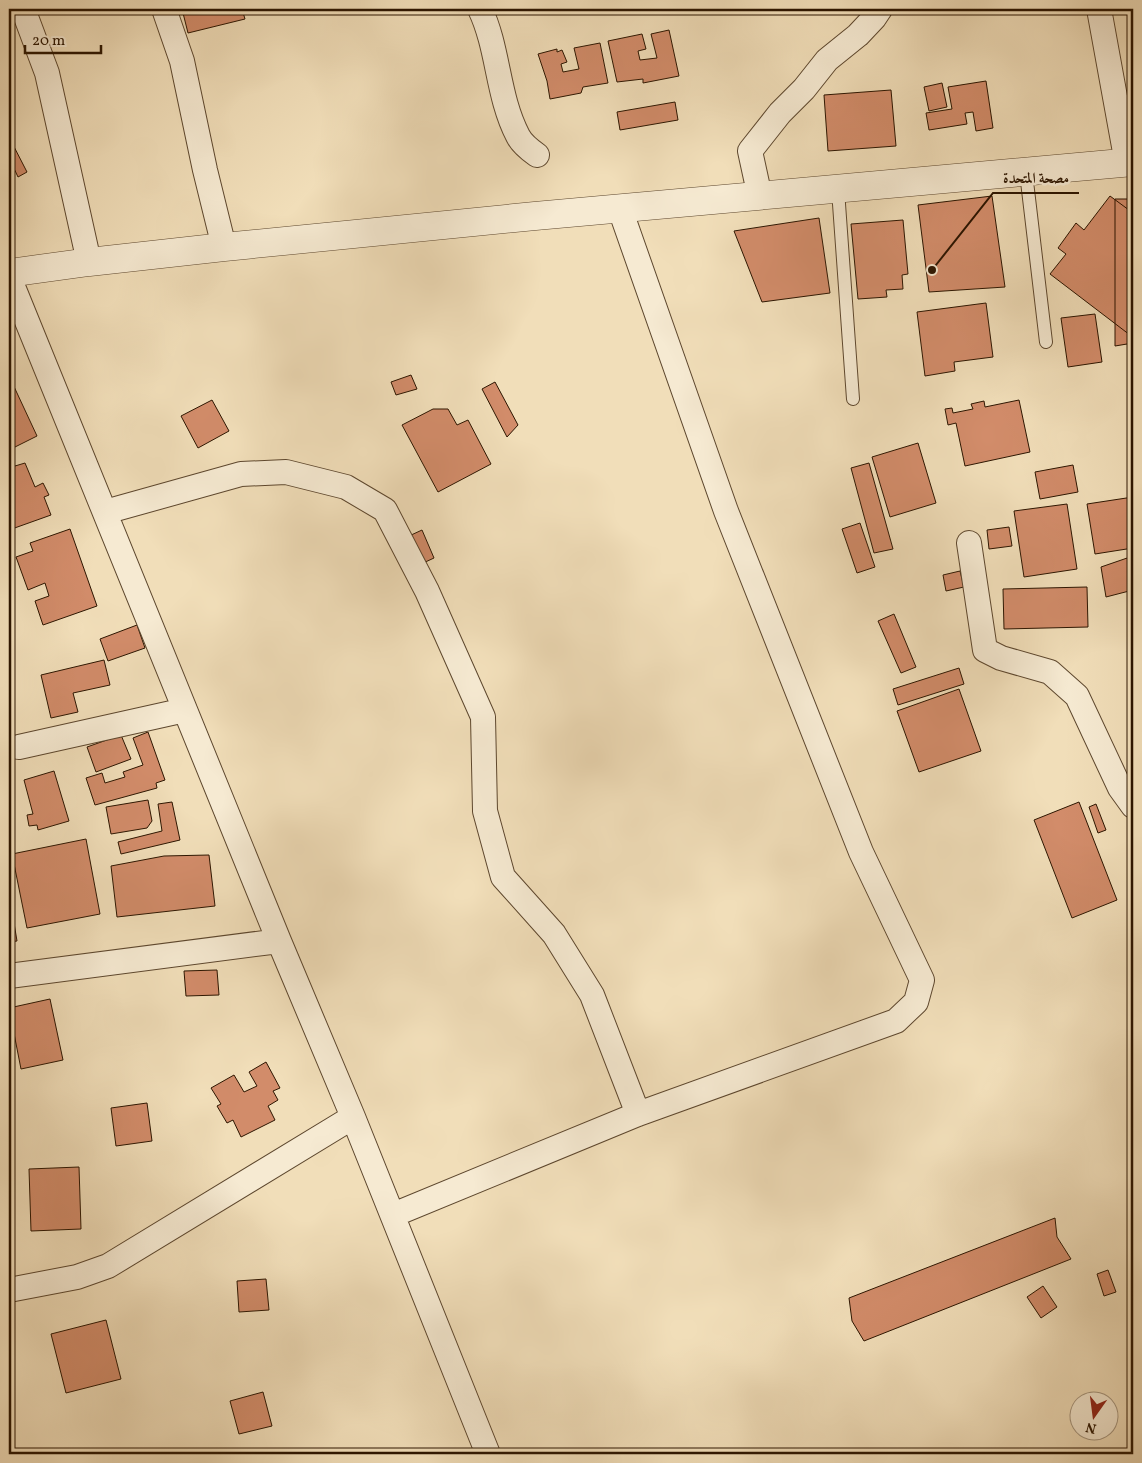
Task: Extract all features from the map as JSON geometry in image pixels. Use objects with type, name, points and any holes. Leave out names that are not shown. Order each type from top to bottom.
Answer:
[{"type":"street","points":[[23,9],[47,73],[89,262]]},
{"type":"street","points":[[164,9],[182,61],[205,170],[224,247]]},
{"type":"street","points":[[480,9],[487,23],[500,82],[518,137],[537,155]]},
{"type":"street","points":[[760,197],[750,151],[780,113],[804,90],[827,60],[858,35],[880,9]]},
{"type":"street","points":[[488,1454],[393,1215],[279,941],[9,275],[89,262],[224,247],[620,208],[1130,163],[1099,9]]},
{"type":"street","points":[[393,1215],[638,1114],[896,1021],[916,1002],[922,980],[861,852],[726,511],[620,208]]},
{"type":"street","points":[[105,512],[241,474],[286,472],[346,486],[385,510],[427,591],[482,717],[485,811],[503,877],[554,934],[592,995],[638,1114]]},
{"type":"street","points":[[968,543],[985,650],[1001,658],[1050,672],[1077,696],[1120,788],[1133,806]]},
{"type":"street","points":[[19,747],[185,710]]},
{"type":"street","points":[[9,976],[279,941]]},
{"type":"street","points":[[9,1290],[77,1277],[108,1266],[353,1118]]},
{"type":"lane","points":[[1026,173],[1046,342]]},
{"type":"lane","points":[[838,190],[854,399]]},
{"type":"building","points":[[182,9],[242,9],[245,19],[188,33]]},
{"type":"building","points":[[669,30],[679,76],[643,83],[643,79],[617,82],[608,41],[642,34],[646,49],[638,51],[640,60],[657,58],[651,34]]},
{"type":"building","points":[[600,43],[608,83],[583,87],[581,93],[550,99],[547,81],[538,54],[557,49],[557,52],[562,50],[567,62],[561,64],[563,72],[579,69],[574,48]]},
{"type":"building","points":[[986,81],[993,128],[976,131],[973,112],[965,113],[967,124],[929,130],[926,113],[952,109],[948,87]]},
{"type":"building","points":[[1128,81],[1133,81],[1133,106]]},
{"type":"building","points":[[942,83],[947,107],[929,111],[924,87]]},
{"type":"building","points":[[891,90],[896,146],[828,151],[824,95]]},
{"type":"building","points":[[675,102],[678,120],[620,130],[617,112]]},
{"type":"building","points":[[9,137],[27,172],[18,177],[11,162],[9,163]]},
{"type":"building","points":[[992,196],[1005,287],[929,292],[918,205]]},
{"type":"building","points":[[1110,196],[1133,213],[1133,331],[1130,335],[1050,274],[1066,254],[1058,248],[1076,223],[1084,230]]},
{"type":"building","points":[[1115,199],[1133,199],[1133,343],[1115,346]]},
{"type":"building","points":[[819,218],[830,293],[762,302],[734,231]]},
{"type":"building","points":[[903,220],[908,274],[902,275],[903,289],[886,290],[887,297],[858,299],[851,224]]},
{"type":"building","points":[[986,303],[993,357],[954,362],[955,371],[925,376],[917,312]]},
{"type":"building","points":[[1095,314],[1102,362],[1068,367],[1061,318]]},
{"type":"building","points":[[411,375],[417,389],[396,395],[391,382]]},
{"type":"building","points":[[9,379],[37,436],[9,450]]},
{"type":"building","points":[[495,382],[518,425],[507,437],[482,389]]},
{"type":"building","points":[[212,400],[229,431],[198,448],[181,416]]},
{"type":"building","points":[[1019,400],[1030,452],[965,466],[956,423],[948,425],[945,409],[952,408],[953,413],[973,409],[971,404],[984,401],[985,407]]},
{"type":"building","points":[[433,409],[448,409],[457,425],[468,420],[491,464],[438,492],[402,425]]},
{"type":"building","points":[[918,443],[936,503],[890,517],[872,457]]},
{"type":"building","points":[[12,460],[15,466],[25,463],[35,487],[43,483],[49,495],[44,497],[51,515],[9,530],[9,461]]},
{"type":"building","points":[[869,463],[893,549],[874,553],[851,468]]},
{"type":"building","points":[[1073,465],[1078,492],[1040,499],[1035,472]]},
{"type":"building","points":[[1133,497],[1133,548],[1095,554],[1087,504]]},
{"type":"building","points":[[1067,504],[1077,569],[1024,577],[1014,511]]},
{"type":"building","points":[[860,523],[875,567],[857,573],[842,529]]},
{"type":"building","points":[[1009,527],[1012,546],[989,549],[987,530]]},
{"type":"building","points":[[70,529],[97,606],[43,625],[35,601],[49,596],[45,583],[28,590],[16,557],[33,551],[30,543]]},
{"type":"building","points":[[422,530],[434,558],[421,564],[409,536]]},
{"type":"building","points":[[1133,556],[1133,590],[1106,597],[1101,567]]},
{"type":"building","points":[[960,571],[964,587],[946,591],[943,575]]},
{"type":"building","points":[[1087,587],[1088,627],[1004,629],[1003,589]]},
{"type":"building","points":[[894,614],[916,667],[901,673],[878,621]]},
{"type":"building","points":[[137,625],[145,648],[108,661],[100,639]]},
{"type":"building","points":[[104,660],[110,685],[73,693],[78,712],[51,718],[41,675]]},
{"type":"building","points":[[959,668],[964,684],[898,705],[893,689]]},
{"type":"building","points":[[959,689],[981,751],[919,772],[897,711]]},
{"type":"building","points":[[148,732],[165,780],[156,783],[157,788],[95,805],[86,778],[102,773],[105,783],[125,777],[123,772],[143,765],[133,738]]},
{"type":"building","points":[[121,735],[131,759],[96,772],[87,747]]},
{"type":"building","points":[[54,771],[69,821],[38,830],[37,825],[29,826],[27,815],[33,814],[24,780]]},
{"type":"building","points":[[148,800],[152,821],[147,828],[111,834],[106,807]]},
{"type":"building","points":[[172,802],[180,840],[121,854],[118,842],[162,831],[158,804]]},
{"type":"building","points":[[1079,802],[1117,900],[1072,918],[1034,820]]},
{"type":"building","points":[[1096,804],[1106,830],[1098,833],[1089,807]]},
{"type":"building","points":[[86,839],[100,914],[27,928],[12,854]]},
{"type":"building","points":[[209,855],[215,906],[117,917],[111,866],[164,856]]},
{"type":"building","points":[[9,893],[17,941],[9,942]]},
{"type":"building","points":[[217,970],[219,995],[186,996],[184,971]]},
{"type":"building","points":[[50,999],[63,1060],[21,1069],[9,1008]]},
{"type":"building","points":[[266,1062],[280,1088],[273,1091],[278,1100],[268,1106],[275,1120],[241,1137],[233,1120],[227,1123],[217,1106],[221,1104],[211,1088],[234,1075],[244,1092],[257,1086],[249,1072]]},
{"type":"building","points":[[147,1103],[152,1141],[116,1146],[111,1108]]},
{"type":"building","points":[[79,1167],[81,1229],[31,1231],[29,1169]]},
{"type":"building","points":[[1055,1218],[1057,1237],[1071,1259],[864,1341],[852,1321],[849,1298]]},
{"type":"building","points":[[1108,1270],[1116,1292],[1104,1296],[1097,1274]]},
{"type":"building","points":[[266,1279],[269,1310],[239,1312],[237,1281]]},
{"type":"building","points":[[1043,1286],[1057,1307],[1041,1318],[1027,1297]]},
{"type":"building","points":[[106,1320],[121,1379],[66,1393],[51,1334]]},
{"type":"building","points":[[263,1392],[272,1426],[239,1434],[230,1401]]},
{"type":"place","name":"مصحة المتحدة","points":[[932,270]]}]
